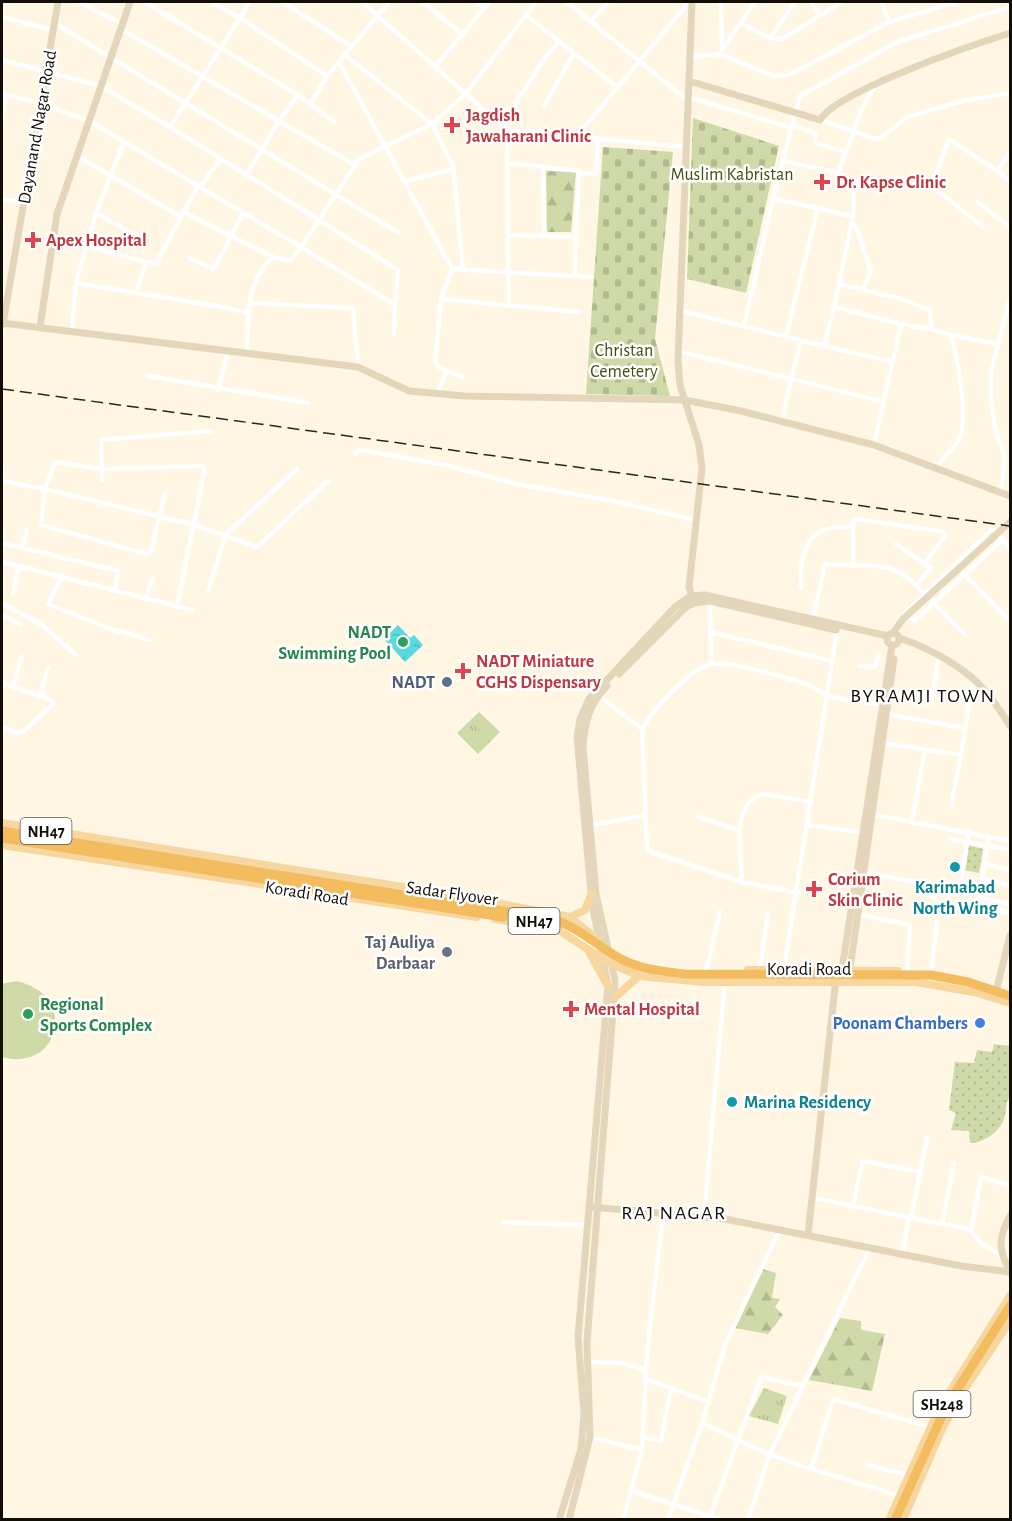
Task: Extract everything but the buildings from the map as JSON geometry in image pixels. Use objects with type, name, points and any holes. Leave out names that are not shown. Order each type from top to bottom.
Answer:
[{"type":"highway","name":"NH47","points":[[2,831],[23,838]]},
{"type":"highway","points":[[2,838],[23,838]]},
{"type":"highway","name":"Sadar Flyover","points":[[23,838],[421,905],[554,923],[568,929],[625,966],[646,973],[701,977],[901,976],[938,980],[1011,998]]},
{"type":"highway","points":[[899,1520],[945,1409],[1011,1306]]},
{"type":"highway","points":[[899,1520],[950,1407],[1011,1313]]},
{"type":"main road","name":"Dayanand Nagar Road","points":[[2,323],[58,2]]},
{"type":"main road","points":[[40,327],[57,214],[130,2]]},
{"type":"main road","points":[[690,2],[690,57],[678,351],[680,385],[699,446],[702,468],[689,587],[692,599]]},
{"type":"main road","points":[[689,81],[820,120],[823,115],[912,66],[1011,33]]},
{"type":"main road","points":[[2,323],[358,367],[409,391],[596,401],[685,400],[874,445],[1011,496]]},
{"type":"main road","points":[[843,969],[894,639],[909,616],[1011,522]]},
{"type":"main road","points":[[569,1520],[590,1437],[587,1362],[593,1207],[608,986],[608,948],[596,894],[578,728],[588,699],[675,607],[705,595],[912,644],[973,678],[986,691],[1011,726]]},
{"type":"main road","points":[[692,599],[710,601],[837,630],[894,639]]},
{"type":"main road","points":[[578,728],[599,696],[692,599]]},
{"type":"main road","points":[[808,1235],[814,1198],[836,981],[843,969],[857,914],[863,872],[865,833],[871,814],[882,743],[885,714],[883,705]]},
{"type":"main road","name":"Koradi Road","points":[[2,823],[36,850],[293,891],[557,929],[608,962],[639,976],[671,980],[938,984],[996,997],[1011,998]]},
{"type":"main road","points":[[559,1520],[581,1449],[584,1414],[578,1337],[588,1225],[593,1207],[614,998],[608,962],[599,941],[591,895],[588,826]]},
{"type":"main road","name":"Koradi Road","points":[[2,845],[23,838],[297,872],[470,898],[570,917],[599,941]]},
{"type":"main road","points":[[293,891],[297,872]]},
{"type":"main road","points":[[570,917],[585,910],[591,895]]},
{"type":"main road","points":[[997,988],[1011,935]]},
{"type":"main road","name":"NH47","points":[[599,941],[608,948]]},
{"type":"main road","points":[[585,947],[608,986]]},
{"type":"main road","name":"Koradi Road","points":[[608,948],[633,962],[674,970],[843,969],[931,972],[997,988],[1011,998]]},
{"type":"main road","points":[[614,998],[639,976]]},
{"type":"main road","points":[[593,1207],[704,1217],[780,1229],[902,1255],[1010,1272],[999,1244],[1002,1230],[1011,1216]]},
{"type":"main road","name":"SH248","points":[[889,1520],[930,1427],[1011,1296]]},
{"type":"main road","name":"SH248","points":[[899,1520],[960,1396],[1011,1321]]},
{"type":"street","points":[[79,2],[354,165]]},
{"type":"street","points":[[145,2],[298,95],[334,122]]},
{"type":"street","points":[[212,2],[327,76]]},
{"type":"street","points":[[170,127],[249,2]]},
{"type":"street","points":[[283,2],[352,47]]},
{"type":"street","points":[[362,2],[507,130],[685,147]]},
{"type":"street","points":[[311,104],[327,76],[389,2]]},
{"type":"street","points":[[423,2],[462,34]]},
{"type":"street","points":[[477,2],[484,8]]},
{"type":"street","points":[[436,66],[489,2]]},
{"type":"street","points":[[77,156],[181,214],[232,234],[273,257],[290,261],[359,159],[432,124],[466,93],[536,2]]},
{"type":"street","points":[[567,2],[688,99],[815,132],[816,143],[846,152]]},
{"type":"street","points":[[591,21],[608,2]]},
{"type":"street","points":[[577,136],[690,2]]},
{"type":"street","points":[[721,2],[721,52]]},
{"type":"street","points":[[770,38],[795,2]]},
{"type":"street","points":[[811,2],[820,15]]},
{"type":"street","points":[[740,23],[770,38],[782,39],[842,2]]},
{"type":"street","points":[[882,2],[889,22]]},
{"type":"street","points":[[690,57],[721,52],[774,76],[789,75],[889,22],[957,2]]},
{"type":"street","points":[[721,52],[753,3]]},
{"type":"street","points":[[744,326],[773,199],[800,96],[897,42],[1011,7]]},
{"type":"street","points":[[526,15],[618,88]]},
{"type":"street","points":[[2,17],[54,27],[112,58],[399,233]]},
{"type":"street","points":[[516,103],[559,40]]},
{"type":"street","points":[[544,106],[574,53]]},
{"type":"street","points":[[345,55],[432,124],[454,169],[463,269]]},
{"type":"street","points":[[2,60],[101,86],[247,174],[398,270],[394,334]]},
{"type":"street","points":[[339,62],[387,146],[452,269],[441,299],[435,362],[447,371],[463,377]]},
{"type":"street","points":[[838,173],[853,131],[874,86]]},
{"type":"street","points":[[820,120],[878,140],[907,117],[963,101],[1011,93]]},
{"type":"street","points":[[2,117],[4,94],[41,103],[89,121],[395,305]]},
{"type":"street","points":[[247,174],[298,95]]},
{"type":"street","points":[[507,130],[509,304]]},
{"type":"street","points":[[507,163],[596,174],[598,138]]},
{"type":"street","points":[[983,227],[932,186],[949,139],[1011,181]]},
{"type":"street","points":[[72,331],[75,283],[96,213],[124,142]]},
{"type":"street","points":[[997,171],[1011,152]]},
{"type":"street","points":[[86,246],[156,263],[181,214],[220,158]]},
{"type":"street","points":[[783,161],[838,173],[848,178],[855,193],[839,284],[824,346]]},
{"type":"street","points":[[543,167],[544,235]]},
{"type":"street","points":[[406,182],[454,169]]},
{"type":"street","points":[[575,276],[579,173]]},
{"type":"street","points":[[773,199],[818,208],[852,219],[871,271],[862,290]]},
{"type":"street","points":[[2,200],[24,202]]},
{"type":"street","points":[[977,202],[1011,227]]},
{"type":"street","points":[[786,336],[818,208]]},
{"type":"street","points":[[96,213],[142,239]]},
{"type":"street","points":[[189,258],[214,269],[243,213]]},
{"type":"street","points":[[508,235],[576,237]]},
{"type":"street","points":[[247,353],[249,297],[264,265],[273,257]]},
{"type":"street","points":[[136,292],[146,262]]},
{"type":"street","points":[[452,269],[591,277]]},
{"type":"street","points":[[75,283],[248,313]]},
{"type":"street","points":[[839,284],[930,310],[931,329]]},
{"type":"street","points":[[1001,492],[1005,457],[995,428],[991,400],[991,372],[1011,298]]},
{"type":"street","points":[[441,299],[580,312]]},
{"type":"street","points":[[249,303],[353,309],[358,367]]},
{"type":"street","points":[[834,307],[997,344]]},
{"type":"street","points":[[678,310],[893,362]]},
{"type":"street","points":[[874,445],[901,324]]},
{"type":"street","points":[[938,469],[940,459],[958,443],[962,423],[962,395],[951,335]]},
{"type":"street","points":[[781,422],[801,340]]},
{"type":"street","points":[[218,390],[228,351]]},
{"type":"street","points":[[678,351],[884,402]]},
{"type":"street","points":[[437,393],[447,371]]},
{"type":"street","points":[[148,376],[308,404]]},
{"type":"street","points":[[102,480],[101,440],[211,430]]},
{"type":"street","points":[[355,453],[362,450],[445,465],[517,484],[618,502],[695,520]]},
{"type":"street","points":[[165,493],[150,553],[106,544],[41,526],[45,489],[55,462],[101,469],[203,466],[205,468],[195,525],[177,607]]},
{"type":"street","points":[[208,591],[226,534],[297,469]]},
{"type":"street","points":[[2,470],[2,480],[195,525],[226,534],[257,547],[328,482]]},
{"type":"street","points":[[853,566],[853,520],[856,519],[945,532],[945,536],[925,563]]},
{"type":"street","points":[[801,588],[803,556],[814,535],[827,528],[853,526]]},
{"type":"street","points":[[1003,539],[932,601],[914,621],[904,614],[993,528],[1003,539],[1011,549]]},
{"type":"street","points":[[22,548],[27,529]]},
{"type":"street","points":[[2,543],[118,571],[115,589]]},
{"type":"street","points":[[896,544],[931,569],[916,585]]},
{"type":"street","points":[[2,562],[192,610]]},
{"type":"street","points":[[812,620],[825,564],[853,566],[869,564],[897,570],[916,585],[923,594]]},
{"type":"street","points":[[13,593],[19,566]]},
{"type":"street","points":[[963,573],[1007,618]]},
{"type":"street","points":[[62,576],[48,604],[111,629],[151,640]]},
{"type":"street","points":[[146,599],[152,579]]},
{"type":"street","points":[[710,601],[711,664]]},
{"type":"street","points":[[932,601],[965,635]]},
{"type":"street","points":[[2,603],[42,626],[76,656]]},
{"type":"street","points":[[2,615],[21,625]]},
{"type":"street","points":[[784,969],[798,893],[837,630]]},
{"type":"street","points":[[710,632],[832,662]]},
{"type":"street","points":[[859,666],[875,667],[879,653]]},
{"type":"street","points":[[13,687],[22,655]]},
{"type":"street","points":[[930,703],[939,657]]},
{"type":"street","points":[[798,893],[742,882],[651,852],[647,848],[642,729],[651,713],[687,679],[711,664],[725,664],[782,677],[813,687],[827,696],[883,705]]},
{"type":"street","points":[[40,696],[48,668]]},
{"type":"street","points":[[951,807],[973,678]]},
{"type":"street","points":[[2,682],[52,700],[52,707],[23,732],[16,733],[2,727]]},
{"type":"street","points":[[599,696],[642,729]]},
{"type":"street","points":[[885,714],[965,728]]},
{"type":"street","points":[[882,743],[961,755]]},
{"type":"street","points":[[912,822],[925,750]]},
{"type":"street","points":[[742,882],[739,830],[744,811],[755,797],[762,794],[812,802]]},
{"type":"street","points":[[871,814],[1011,841]]},
{"type":"street","points":[[588,826],[646,815]]},
{"type":"street","points":[[698,817],[739,830]]},
{"type":"street","points":[[808,825],[865,833]]},
{"type":"street","points":[[961,882],[969,832]]},
{"type":"street","points":[[989,836],[982,879],[1011,885]]},
{"type":"street","points":[[951,839],[1011,850]]},
{"type":"street","points":[[985,864],[1011,870]]},
{"type":"street","points":[[863,872],[921,884],[940,903],[987,914],[995,909],[1011,913]]},
{"type":"street","points":[[981,898],[1011,904]]},
{"type":"street","points":[[706,971],[720,912]]},
{"type":"street","points":[[760,970],[768,913]]},
{"type":"street","points":[[857,914],[910,925],[907,971]]},
{"type":"street","points":[[931,972],[938,921]]},
{"type":"street","points":[[704,1217],[726,971]]},
{"type":"street","points":[[902,1255],[927,1138]]},
{"type":"street","points":[[853,1205],[863,1161],[920,1172]]},
{"type":"street","points":[[942,1224],[954,1163]]},
{"type":"street","points":[[971,1231],[981,1177],[1011,1186]]},
{"type":"street","points":[[814,1198],[971,1231],[982,1244],[1005,1258]]},
{"type":"street","points":[[623,1520],[642,1450],[646,1370],[663,1213]]},
{"type":"street","points":[[504,1222],[588,1225]]},
{"type":"street","points":[[668,1520],[702,1423],[725,1346],[780,1229]]},
{"type":"street","points":[[748,1520],[769,1456],[784,1431],[802,1386],[870,1247]]},
{"type":"street","points":[[587,1362],[622,1363],[646,1370]]},
{"type":"street","points":[[709,1517],[760,1377],[802,1386]]},
{"type":"street","points":[[646,1379],[708,1402]]},
{"type":"street","points":[[643,1437],[661,1441],[671,1388]]},
{"type":"street","points":[[812,1467],[833,1399],[930,1427]]},
{"type":"street","points":[[702,1423],[769,1456],[812,1467],[899,1496]]},
{"type":"street","points":[[590,1437],[642,1450]]},
{"type":"street","points":[[867,1465],[907,1475]]},
{"type":"street","points":[[632,1491],[721,1520]]},
{"type":"green space","name":"Muslim Kabristan","points":[[693,118],[779,146],[746,293],[687,279]]},
{"type":"green space","name":"Christan Cemetery","points":[[603,147],[673,152],[655,339],[670,396],[586,394]]},
{"type":"green space","points":[[546,171],[576,172],[571,232],[547,232]]},
{"type":"green space","points":[[479,712],[500,732],[478,754],[457,733]]},
{"type":"green space","points":[[479,717],[492,730],[486,736],[472,723]]},
{"type":"green space","points":[[469,727],[482,740],[476,747],[463,733]]},
{"type":"green space","points":[[968,845],[983,849],[979,873],[963,870]]},
{"type":"green space","name":"Regional Sports Complex","points":[[16,981],[36,989],[49,1001],[55,1015],[54,1030],[49,1043],[38,1054],[22,1059],[2,1057],[2,984]]},
{"type":"green space","points":[[994,1044],[1010,1046],[1010,1097],[1004,1119],[998,1129],[985,1139],[970,1143],[969,1131],[951,1130],[956,1113],[949,1110],[955,1062],[974,1063],[977,1050],[992,1052]]},
{"type":"green space","points":[[763,1269],[776,1273],[772,1298],[780,1299],[775,1307],[783,1315],[768,1334],[735,1328]]},
{"type":"green space","points":[[840,1318],[861,1321],[861,1330],[885,1334],[872,1391],[809,1380]]},
{"type":"green space","points":[[764,1388],[787,1396],[778,1424],[749,1416]]},
{"type":"water","name":"NADT Swimming Pool","points":[[398,625],[410,638],[414,635],[423,645],[405,662],[384,639]]},
{"type":"railway","points":[[2,389],[1010,526]]},
{"type":"place","name":"Jagdish Jawaharani Clinic","points":[[452,125]]},
{"type":"place","name":"Dr. Kapse Clinic","points":[[822,182]]},
{"type":"place","name":"Apex Hospital","points":[[33,240]]},
{"type":"place","name":"NADT Swimming Pool","points":[[403,642]]},
{"type":"place","name":"NADT Miniature CGHS Dispensary","points":[[463,671]]},
{"type":"place","name":"NADT","points":[[447,682]]},
{"type":"place","name":"Karimabad North Wing","points":[[955,867]]},
{"type":"place","name":"Corium Skin Clinic","points":[[814,889]]},
{"type":"place","name":"Taj Auliya Darbaar","points":[[447,952]]},
{"type":"place","name":"Mental Hospital","points":[[571,1009]]},
{"type":"place","name":"Regional Sports Complex","points":[[28,1014]]},
{"type":"place","name":"Poonam Chambers","points":[[980,1023]]},
{"type":"place","name":"Marina Residency","points":[[732,1102]]},
{"type":"district","name":"BYRAMJI TOWN","points":[[923,695]]},
{"type":"district","name":"RAJ NAGAR","points":[[674,1212]]}]
